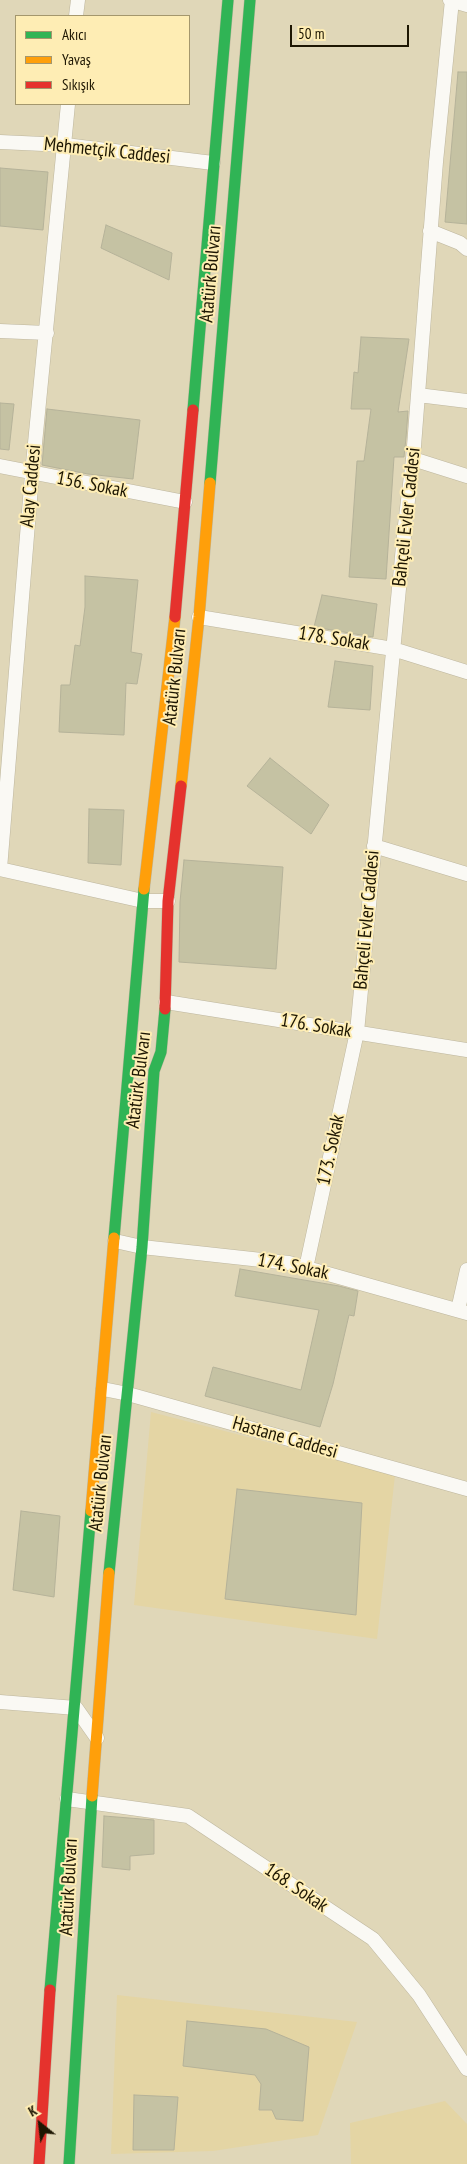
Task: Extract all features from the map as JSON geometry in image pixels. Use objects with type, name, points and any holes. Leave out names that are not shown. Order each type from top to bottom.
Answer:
[{"type":"main road","name":"Atatürk Bulvarı","points":[[39,2164],[44,2063],[76,1708],[87,1546],[103,1389],[143,901],[176,612],[228,0]]},
{"type":"main road","name":"Atatürk Bulvarı","points":[[69,2164],[92,1802],[111,1550],[142,1247],[154,1071],[161,1052],[166,1002],[168,901],[199,617],[237,178],[250,0]]},
{"type":"street","points":[[76,15],[78,0]]},
{"type":"street","points":[[451,0],[467,5]]},
{"type":"street","name":"Bahçeli Evler Caddesi","points":[[357,1032],[413,459],[430,232],[451,0]]},
{"type":"street","name":"Alay Caddesi","points":[[0,868],[32,474],[68,105]]},
{"type":"street","name":"Mehmetçik Caddesi","points":[[0,142],[64,144],[213,163]]},
{"type":"street","points":[[430,232],[460,243],[467,249]]},
{"type":"street","points":[[0,331],[47,332]]},
{"type":"street","points":[[418,395],[467,401]]},
{"type":"street","points":[[413,459],[467,476]]},
{"type":"street","name":"156. Sokak","points":[[0,466],[32,474],[185,502]]},
{"type":"street","name":"178. Sokak","points":[[199,617],[393,649],[467,672]]},
{"type":"street","points":[[374,846],[467,874]]},
{"type":"street","points":[[0,868],[143,901],[168,901]]},
{"type":"street","name":"176. Sokak","points":[[166,1002],[467,1050]]},
{"type":"street","name":"173. Sokak","points":[[306,1268],[357,1032]]},
{"type":"street","name":"174. Sokak","points":[[115,1242],[142,1247],[289,1263],[463,1312]]},
{"type":"street","points":[[463,1312],[467,1270]]},
{"type":"street","name":"Hastane Caddesi","points":[[103,1389],[128,1394],[467,1489]]},
{"type":"street","points":[[0,1702],[76,1708],[97,1738]]},
{"type":"street","name":"168. Sokak","points":[[67,1799],[188,1816],[373,1939],[419,1995],[465,2062]]},
{"type":"shaded area","points":[[151,1412],[395,1475],[377,1639],[134,1605]]},
{"type":"shaded area","points":[[117,1995],[357,2022],[318,2135],[213,2151],[111,2154]]},
{"type":"shaded area","points":[[445,2101],[467,2124],[467,2164],[351,2164],[350,2123]]},
{"type":"building","points":[[458,72],[467,72],[467,224],[445,222]]},
{"type":"building","points":[[0,168],[48,172],[43,230],[0,226]]},
{"type":"building","points":[[106,225],[172,253],[169,280],[101,248]]},
{"type":"building","points":[[361,337],[409,339],[398,412],[408,411],[406,438],[404,457],[394,457],[386,579],[349,577],[357,461],[364,461],[371,409],[351,409],[354,372],[358,373]]},
{"type":"building","points":[[0,403],[14,404],[9,450],[0,449]]},
{"type":"building","points":[[47,409],[140,420],[133,479],[88,474],[42,465]]},
{"type":"building","points":[[85,576],[138,580],[131,652],[142,654],[137,684],[126,683],[124,735],[59,732],[61,685],[70,685],[75,645],[80,646],[85,607]]},
{"type":"building","points":[[322,595],[377,604],[373,637],[314,627]]},
{"type":"building","points":[[335,661],[373,666],[370,710],[328,707]]},
{"type":"building","points":[[270,758],[329,805],[311,834],[247,786]]},
{"type":"building","points":[[89,809],[124,810],[121,865],[88,863]]},
{"type":"building","points":[[184,860],[283,867],[276,969],[179,962],[180,902]]},
{"type":"building","points":[[240,1269],[358,1291],[354,1316],[349,1315],[333,1384],[320,1427],[205,1396],[213,1367],[301,1390],[319,1310],[235,1296]]},
{"type":"building","points":[[237,1489],[362,1503],[356,1615],[225,1599]]},
{"type":"building","points":[[21,1511],[60,1516],[54,1597],[13,1590]]},
{"type":"building","points":[[104,1816],[154,1820],[154,1854],[130,1856],[130,1870],[102,1867]]},
{"type":"building","points":[[187,2021],[266,2029],[309,2047],[303,2121],[276,2119],[272,2110],[259,2110],[261,2084],[255,2075],[183,2066]]},
{"type":"building","points":[[134,2095],[178,2097],[174,2150],[133,2150]]},
{"type":"traffic: fast","points":[[193,410],[228,0]]},
{"type":"traffic: fast","points":[[210,483],[250,0]]},
{"type":"traffic: fast","points":[[114,1238],[144,889]]},
{"type":"traffic: fast","points":[[109,1573],[142,1247],[154,1071],[161,1052],[165,1009]]},
{"type":"traffic: fast","points":[[50,1990],[91,1511]]},
{"type":"traffic: fast","points":[[69,2164],[92,1796]]},
{"type":"traffic: slow","points":[[181,786],[199,617],[210,483]]},
{"type":"traffic: slow","points":[[144,889],[175,617]]},
{"type":"traffic: slow","points":[[91,1511],[114,1238]]},
{"type":"traffic: slow","points":[[92,1796],[109,1573]]},
{"type":"traffic: jam","points":[[175,617],[193,410]]},
{"type":"traffic: jam","points":[[165,1009],[168,901],[181,786]]},
{"type":"traffic: jam","points":[[39,2164],[50,1990]]}]
